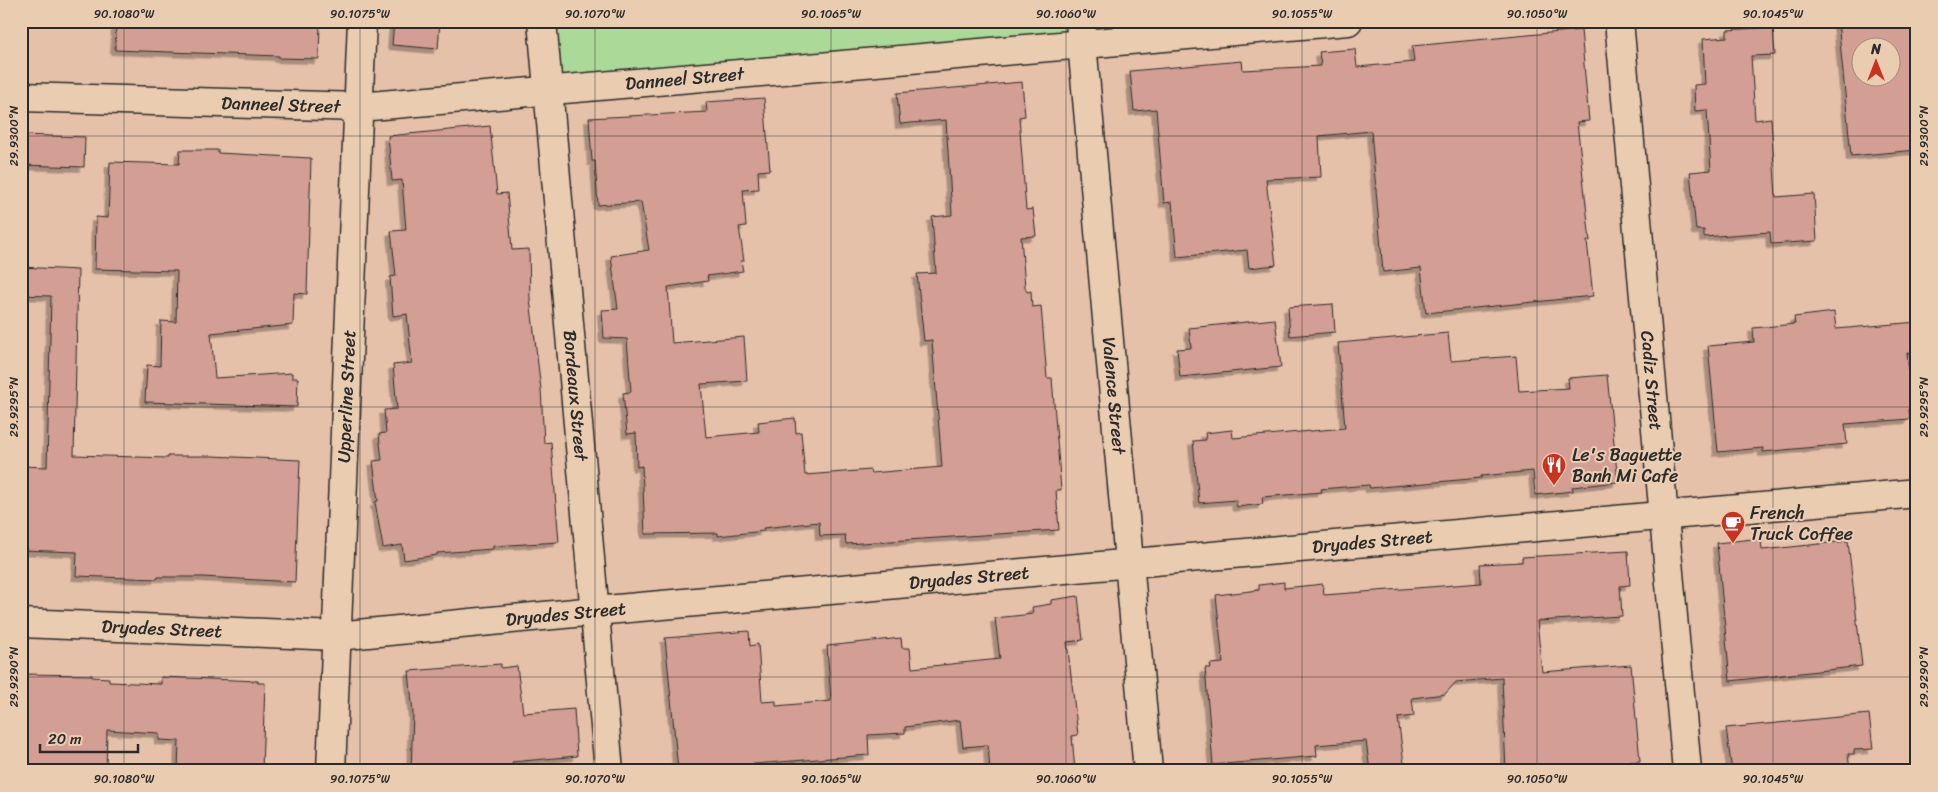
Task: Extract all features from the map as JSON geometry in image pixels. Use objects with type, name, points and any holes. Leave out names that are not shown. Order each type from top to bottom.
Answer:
[{"type":"street","name":"Upperline Street","points":[[331,771],[362,21]]},
{"type":"street","name":"Bordeaux Street","points":[[542,21],[609,771]]},
{"type":"street","name":"Danneel Street","points":[[21,97],[359,107],[549,90],[1082,33],[1348,21]]},
{"type":"street","name":"Cadiz Street","points":[[1619,21],[1687,771]]},
{"type":"street","name":"Valence Street","points":[[1082,33],[1148,771]]},
{"type":"street","name":"Dryades Street","points":[[21,623],[337,636],[595,611],[1917,493]]},
{"type":"green space","points":[[542,21],[1080,21],[1083,45],[549,90]]},
{"type":"building","points":[[116,21],[320,21],[319,59],[115,50]]},
{"type":"building","points":[[394,21],[440,21],[438,49],[392,45]]},
{"type":"building","points":[[1838,21],[1917,21],[1917,150],[1851,156]]},
{"type":"building","points":[[1773,27],[1775,55],[1751,56],[1755,120],[1771,118],[1776,197],[1814,194],[1817,241],[1771,244],[1770,232],[1704,237],[1704,230],[1696,230],[1690,172],[1711,170],[1707,110],[1695,111],[1694,85],[1705,84],[1703,39],[1727,37],[1727,30]]},
{"type":"building","points":[[1581,30],[1589,121],[1577,122],[1590,241],[1587,241],[1593,296],[1426,313],[1421,268],[1383,272],[1371,131],[1319,136],[1321,177],[1266,179],[1276,265],[1249,268],[1247,250],[1177,257],[1172,202],[1164,203],[1156,109],[1134,111],[1130,71],[1242,61],[1243,70],[1321,66],[1319,52],[1355,49],[1357,67],[1414,62],[1412,46]]},
{"type":"building","points":[[1022,82],[1025,116],[1019,117],[1026,210],[1033,209],[1036,236],[1021,237],[1025,287],[1027,292],[1031,291],[1032,307],[1041,306],[1047,378],[1052,378],[1061,490],[1056,490],[1059,530],[846,544],[845,535],[820,536],[819,522],[763,528],[764,531],[718,536],[718,533],[645,534],[642,466],[637,467],[636,433],[627,434],[623,393],[631,392],[627,339],[604,338],[602,310],[618,309],[611,256],[649,250],[641,202],[598,205],[595,161],[592,161],[589,118],[707,112],[706,102],[764,98],[770,170],[758,171],[759,189],[743,190],[746,226],[739,227],[744,261],[741,261],[743,271],[707,276],[708,281],[668,287],[672,343],[744,337],[747,381],[701,384],[706,437],[759,432],[758,422],[795,418],[796,433],[801,432],[805,475],[870,470],[871,473],[942,467],[932,340],[924,341],[917,274],[936,273],[932,217],[952,215],[946,120],[900,124],[897,93]]},
{"type":"building","points":[[490,126],[497,194],[507,193],[512,250],[529,249],[530,299],[541,389],[544,443],[551,442],[559,542],[493,546],[493,549],[437,553],[437,555],[404,560],[402,545],[383,548],[375,502],[378,501],[373,461],[382,460],[379,434],[386,433],[384,410],[397,409],[393,365],[412,363],[407,314],[393,316],[390,277],[396,276],[391,231],[406,230],[402,180],[392,181],[388,136]]},
{"type":"building","points":[[21,135],[85,137],[84,167],[21,165]]},
{"type":"building","points":[[180,150],[218,150],[218,153],[311,158],[307,294],[294,293],[293,325],[211,333],[215,378],[292,373],[292,378],[298,378],[297,407],[145,402],[147,365],[160,366],[161,321],[176,322],[177,271],[95,269],[96,217],[108,218],[110,162],[179,164]]},
{"type":"building","points":[[21,267],[78,270],[74,455],[168,458],[168,456],[212,456],[300,460],[295,582],[202,577],[158,577],[157,579],[76,576],[77,552],[21,550],[21,466],[47,467],[51,296],[21,295]]},
{"type":"building","points":[[1333,304],[1335,332],[1290,336],[1288,307]]},
{"type":"building","points":[[1834,312],[1836,329],[1917,322],[1917,352],[1907,353],[1913,409],[1909,409],[1910,419],[1845,424],[1847,444],[1763,452],[1763,448],[1718,452],[1708,346],[1754,342],[1753,328],[1795,324],[1794,317]]},
{"type":"building","points":[[1275,319],[1281,367],[1180,377],[1177,349],[1191,348],[1189,328]]},
{"type":"building","points":[[1448,333],[1451,361],[1516,356],[1519,391],[1569,388],[1568,378],[1607,375],[1618,482],[1572,487],[1573,491],[1535,495],[1533,471],[1481,476],[1481,478],[1370,488],[1369,485],[1321,489],[1322,492],[1262,497],[1263,504],[1237,507],[1236,500],[1199,503],[1193,441],[1206,440],[1205,433],[1232,430],[1233,438],[1345,428],[1338,343]]},
{"type":"building","points":[[1761,538],[1762,550],[1848,541],[1862,666],[1730,681],[1717,543]]},
{"type":"building","points":[[1628,551],[1630,585],[1620,586],[1622,616],[1537,621],[1542,672],[1631,665],[1640,761],[1506,771],[1502,678],[1456,682],[1445,694],[1412,698],[1414,716],[1398,718],[1405,771],[1370,771],[1366,741],[1316,745],[1317,756],[1213,765],[1205,668],[1211,668],[1210,664],[1223,663],[1216,595],[1259,590],[1259,585],[1284,582],[1284,588],[1323,584],[1324,595],[1481,583],[1480,564],[1522,562],[1522,557]]},
{"type":"building","points":[[1078,596],[1083,640],[1067,642],[1078,735],[1072,736],[1075,771],[990,771],[988,745],[963,747],[960,720],[905,727],[905,733],[868,735],[869,755],[678,770],[665,638],[749,631],[750,646],[758,644],[762,702],[776,701],[776,706],[831,701],[827,646],[901,638],[902,648],[910,648],[912,668],[1000,659],[995,618],[1033,614],[1032,607],[1051,604],[1051,600]]},
{"type":"building","points":[[501,664],[501,668],[517,666],[523,713],[574,709],[577,756],[512,762],[513,771],[411,771],[413,714],[409,671]]},
{"type":"building","points":[[23,674],[92,675],[92,677],[109,678],[109,682],[161,684],[161,677],[258,681],[258,683],[265,683],[262,771],[178,771],[179,741],[159,740],[159,733],[107,730],[106,771],[21,771]]},
{"type":"building","points":[[1869,714],[1873,749],[1854,750],[1854,754],[1848,754],[1850,771],[1732,771],[1726,728]]},
{"type":"place","name":"Le's Baguette Banh Mi Cafe","points":[[1554,486]]},
{"type":"place","name":"French Truck Coffee","points":[[1733,544]]}]
